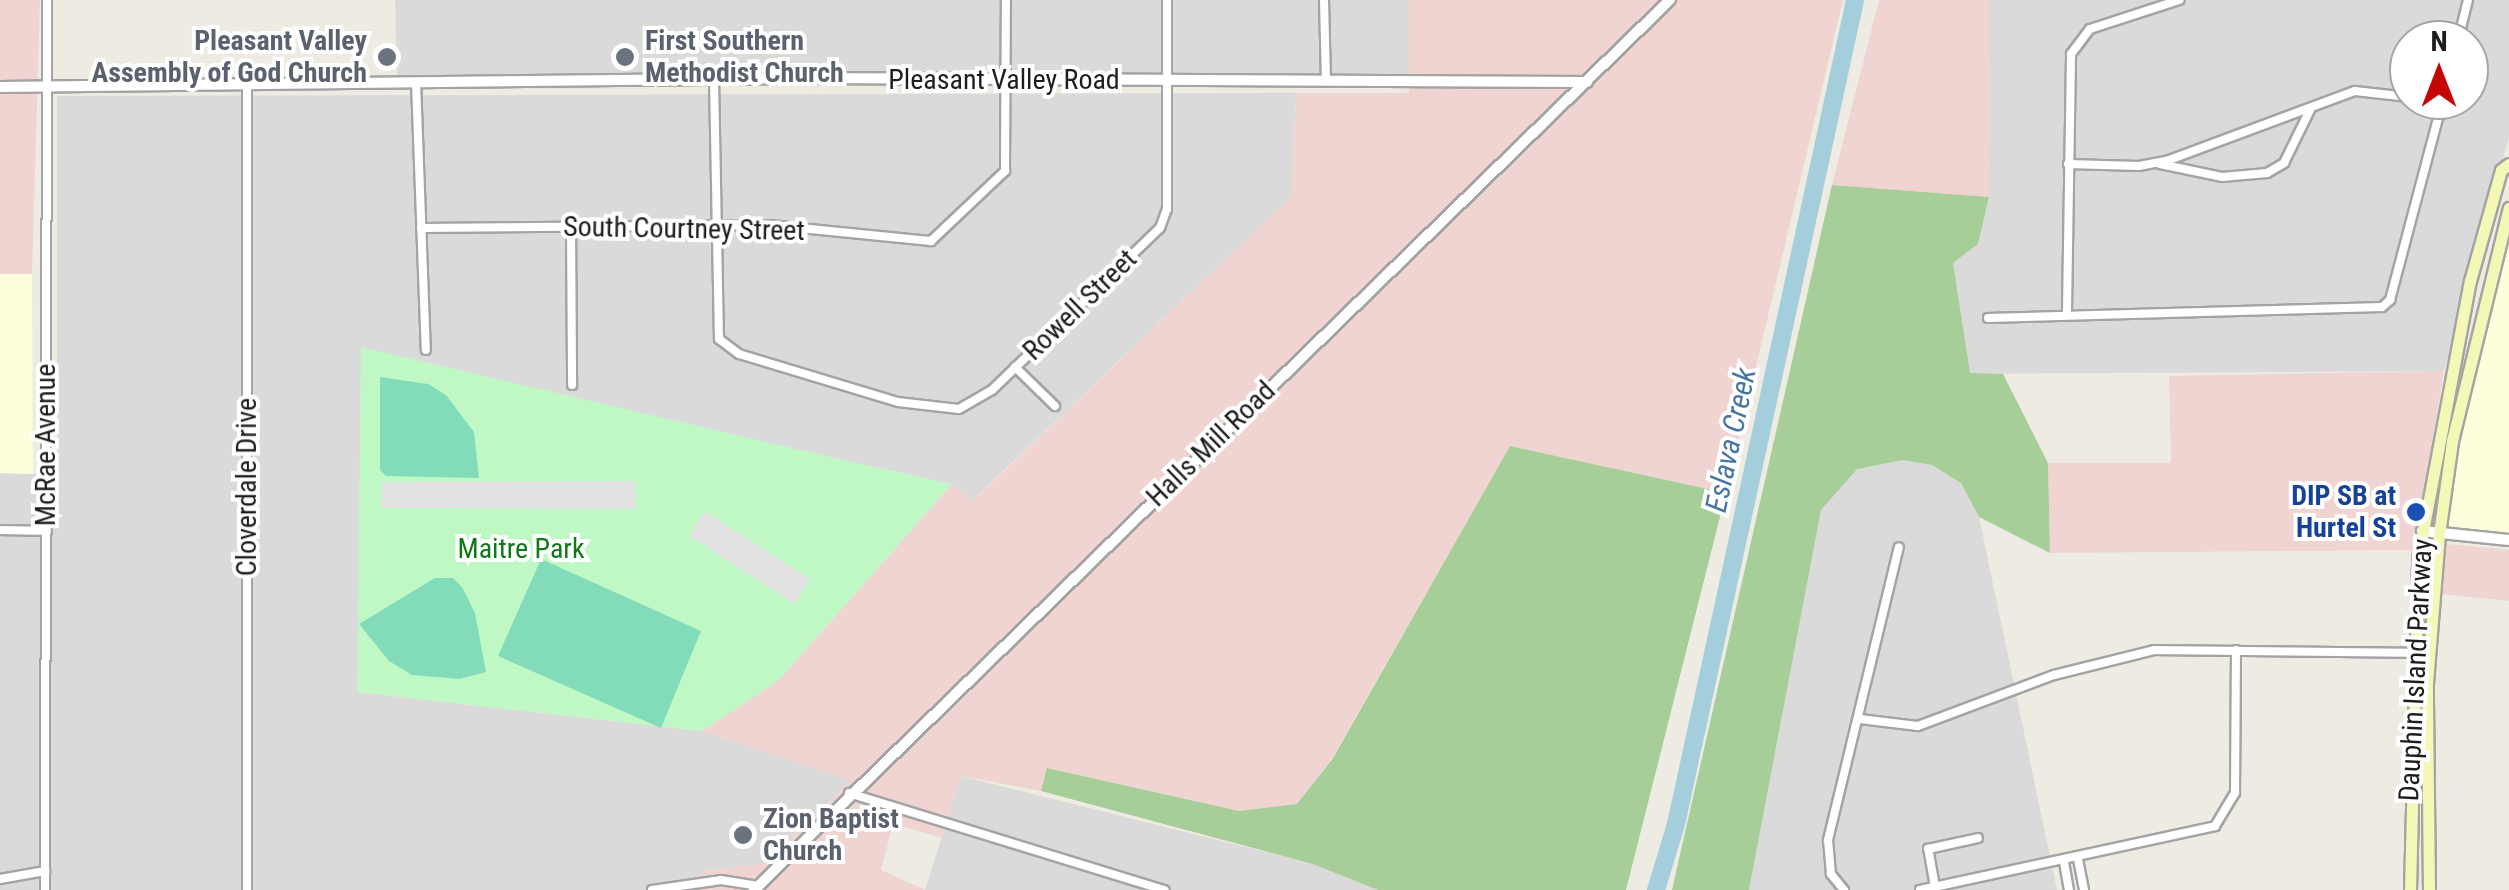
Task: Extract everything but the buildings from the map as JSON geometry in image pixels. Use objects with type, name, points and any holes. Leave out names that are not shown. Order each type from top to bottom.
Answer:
[{"type":"main road","name":"Dauphin Island Parkway","points":[[2410,890],[2412,653],[2422,531],[2470,281],[2501,170],[2509,164]]},
{"type":"main road","name":"Dauphin Island Parkway","points":[[2428,890],[2428,653],[2439,534],[2452,441],[2509,208]]},
{"type":"street","name":"McRae Avenue","points":[[45,890],[47,0]]},
{"type":"street","name":"South Courtney Street","points":[[421,228],[714,226],[931,241],[1001,180],[1008,80],[1006,0]]},
{"type":"street","name":"Rowell Street","points":[[714,226],[720,338],[739,354],[934,411],[972,404],[1016,367],[1160,228],[1167,210],[1167,0]]},
{"type":"street","points":[[1324,0],[1326,82]]},
{"type":"street","name":"Halls Mill Road","points":[[755,888],[1670,0]]},
{"type":"street","points":[[2067,310],[2068,68],[2080,36],[2179,0]]},
{"type":"street","name":"Pleasant Valley Road","points":[[0,87],[714,79],[1588,82]]},
{"type":"street","points":[[714,79],[714,226]]},
{"type":"street","points":[[416,82],[426,350]]},
{"type":"street","name":"Cloverdale Drive","points":[[247,84],[247,890]]},
{"type":"street","points":[[2155,163],[2371,90],[2389,93]]},
{"type":"street","points":[[2068,164],[2155,163],[2222,177],[2266,173],[2284,163],[2311,108]]},
{"type":"street","points":[[1988,318],[2067,310],[2382,307],[2390,300],[2437,120]]},
{"type":"street","points":[[570,227],[572,384]]},
{"type":"street","points":[[1016,367],[1055,406]]},
{"type":"street","points":[[0,530],[47,530]]},
{"type":"street","points":[[2422,531],[2509,540]]},
{"type":"street","points":[[1844,890],[1831,874],[1828,840],[1900,547]]},
{"type":"street","points":[[1920,890],[2078,859],[2215,826],[2235,793],[2236,650]]},
{"type":"street","points":[[1860,719],[1918,726],[2122,654],[2236,650],[2428,653]]},
{"type":"street","points":[[850,793],[1164,890]]},
{"type":"street","points":[[1935,887],[1928,849],[1978,838]]},
{"type":"street","points":[[2078,859],[2084,890]]},
{"type":"street","points":[[2064,862],[2069,890]]},
{"type":"street","points":[[0,879],[45,871]]},
{"type":"street","points":[[652,890],[721,880],[755,888]]},
{"type":"shaded area","points":[[0,0],[40,0],[32,274],[0,274]]},
{"type":"shaded area","points":[[395,0],[1409,0],[1409,75],[397,75]]},
{"type":"shaded area","points":[[1409,0],[1843,0],[1726,493],[1510,446],[1332,758],[1297,804],[1239,811],[1048,768],[1041,791],[961,776],[943,838],[893,824],[881,870],[925,890],[685,890],[704,871],[766,863],[851,781],[702,731],[779,680],[952,484],[974,500],[1292,196],[1296,93],[1409,93]]},
{"type":"shaded area","points":[[1879,0],[1988,0],[1989,197],[1832,185]]},
{"type":"shaded area","points":[[1988,0],[2509,0],[2509,137],[2444,371],[1970,374],[1953,263],[1978,244],[1989,197]]},
{"type":"shaded area","points":[[1296,93],[1292,196],[973,500],[951,484],[856,463],[357,692],[702,731],[852,780],[766,863],[704,871],[685,890],[0,890],[0,473],[57,475],[57,96]]},
{"type":"shaded area","points":[[2509,230],[2509,535],[2444,529],[2474,370]]},
{"type":"shaded area","points":[[0,274],[32,274],[33,474],[0,473]]},
{"type":"shaded area","points":[[2444,371],[2416,541],[2509,550],[2509,601],[2411,591],[2413,550],[2050,553],[2048,463],[2171,463],[2169,376]]},
{"type":"shaded area","points":[[1903,460],[1932,465],[1961,483],[1979,517],[2057,890],[1749,890],[1821,510],[1857,468]]},
{"type":"shaded area","points":[[635,481],[636,509],[382,508],[382,482]]},
{"type":"shaded area","points":[[704,511],[810,579],[795,604],[689,536]]},
{"type":"shaded area","points":[[961,776],[1314,864],[1378,890],[925,890]]},
{"type":"green space","points":[[1832,185],[1989,197],[1978,244],[1953,263],[1970,373],[2003,374],[2048,463],[2050,553],[1979,517],[1961,483],[1932,465],[1903,460],[1857,469],[1821,510],[1749,890],[1672,890]]},
{"type":"green space","name":"Maitre Park","points":[[361,347],[952,484],[779,680],[702,731],[357,692]]},
{"type":"green space","points":[[380,377],[428,384],[446,395],[474,432],[479,478],[386,476],[380,470]]},
{"type":"green space","points":[[1510,446],[1726,493],[1626,890],[1378,890],[1313,864],[1041,791],[1047,768],[1239,811],[1297,804],[1333,758]]},
{"type":"green space","points":[[541,559],[701,631],[661,728],[498,656]]},
{"type":"green space","points":[[435,578],[453,578],[462,587],[475,613],[486,672],[459,679],[412,675],[389,661],[359,624]]},
{"type":"waterway","name":"Eslava Creek","points":[[1656,890],[1676,824],[1855,0]]},
{"type":"place","name":"Pleasant Valley Assembly of God Church","points":[[387,57]]},
{"type":"place","name":"First Southern Methodist Church","points":[[625,57]]},
{"type":"place","name":"DIP SB at Hurtel St","points":[[2416,512]]},
{"type":"place","name":"Zion Baptist Church","points":[[743,835]]}]
